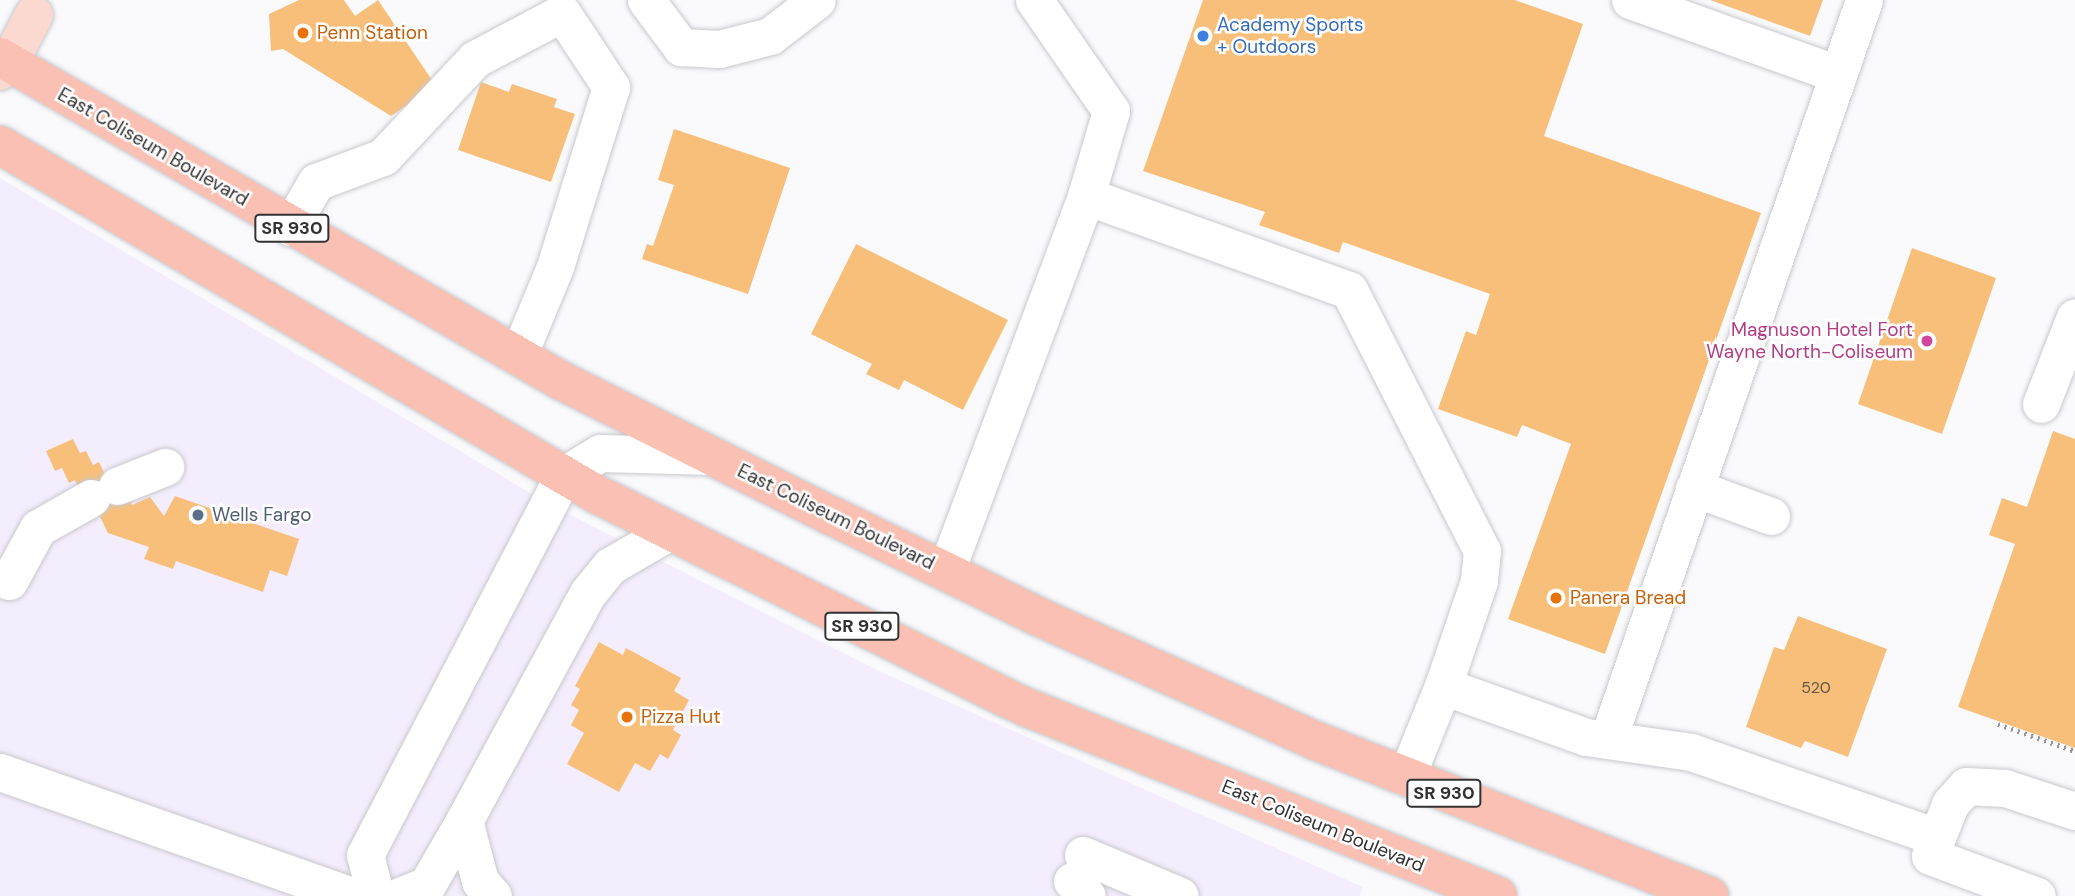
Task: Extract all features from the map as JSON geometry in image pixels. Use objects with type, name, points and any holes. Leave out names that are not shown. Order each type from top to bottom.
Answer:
[{"type":"highway","name":"East Coliseum Boulevard","points":[[3,64],[518,356],[946,571],[1170,676],[1406,777],[1710,896]]},
{"type":"highway","name":"East Coliseum Boulevard","points":[[0,145],[564,475],[670,531],[1026,707],[1490,894]]},
{"type":"main road","points":[[3,64],[30,13]]},
{"type":"lane","points":[[646,0],[681,47],[719,49],[770,36],[811,2]]},
{"type":"lane","points":[[946,571],[1086,195],[1111,111],[1034,0]]},
{"type":"lane","points":[[1630,0],[1838,74]]},
{"type":"lane","points":[[1597,738],[1694,488],[1864,0]]},
{"type":"lane","points":[[290,227],[316,182],[383,157],[475,59],[562,13],[611,87],[555,267],[518,356]]},
{"type":"lane","points":[[1086,195],[1349,290],[1482,551],[1479,581],[1443,686],[1406,777]]},
{"type":"lane","points":[[2041,404],[2075,317]]},
{"type":"lane","points":[[376,896],[365,855],[564,475],[600,453],[713,456]]},
{"type":"lane","points":[[9,581],[38,528],[104,492],[165,467]]},
{"type":"lane","points":[[1694,488],[1771,516]]},
{"type":"lane","points":[[400,896],[427,885],[589,593],[610,566],[670,531]]},
{"type":"lane","points":[[1443,686],[1597,738],[1691,752],[1937,837]]},
{"type":"lane","points":[[0,772],[353,896]]},
{"type":"lane","points":[[2037,896],[1930,856],[1950,803],[1966,786],[2005,788],[2075,811]]},
{"type":"lane","points":[[464,821],[480,881],[493,896]]},
{"type":"lane","points":[[1081,877],[1180,896]]},
{"type":"path","points":[[1998,724],[2075,751]]},
{"type":"shaded area","points":[[0,178],[549,504],[877,670],[1363,887],[1359,896],[0,896]]},
{"type":"building","points":[[299,0],[344,0],[355,16],[378,0],[436,86],[391,116],[283,49],[271,51],[269,14]]},
{"type":"building","points":[[1203,0],[1515,0],[1583,24],[1544,136],[1761,213],[1605,654],[1508,619],[1571,444],[1522,425],[1517,437],[1438,409],[1466,331],[1476,335],[1490,294],[1343,242],[1339,253],[1259,225],[1265,212],[1143,171]]},
{"type":"building","points":[[1710,0],[1823,0],[1810,36]]},
{"type":"building","points":[[481,82],[509,92],[512,84],[557,99],[554,107],[575,114],[551,182],[458,150]]},
{"type":"building","points":[[674,129],[790,168],[748,294],[642,259],[647,244],[653,246],[674,185],[658,180]]},
{"type":"building","points":[[856,244],[1008,320],[963,410],[904,380],[899,390],[866,374],[872,364],[811,334]]},
{"type":"building","name":"Magnuson Hotel Fort Wayne North-Coliseum","points":[[1912,248],[1996,278],[1942,434],[1858,404]]},
{"type":"building","points":[[2053,431],[2075,439],[2075,748],[1958,707],[2015,544],[1989,535],[2002,498],[2027,507]]},
{"type":"building","name":"Wells Fargo","points":[[73,439],[80,453],[86,451],[93,465],[99,462],[106,477],[123,486],[132,505],[150,497],[164,516],[175,496],[299,539],[287,576],[270,570],[263,592],[176,561],[173,569],[144,559],[149,547],[108,533],[88,492],[82,494],[75,480],[69,483],[62,468],[55,471],[46,451]]},
{"type":"building","points":[[1798,616],[1887,649],[1848,757],[1805,741],[1801,748],[1746,727],[1774,647],[1784,650]]},
{"type":"building","name":"Pizza Hut","points":[[599,642],[623,655],[626,648],[681,678],[674,691],[689,700],[673,730],[681,735],[668,759],[660,754],[650,771],[635,763],[619,792],[567,764],[584,733],[571,725],[579,710],[571,705],[580,689],[575,686]]},
{"type":"place","name":"Penn Station","points":[[303,33]]},
{"type":"place","name":"Academy Sports + Outdoors","points":[[1203,36]]},
{"type":"place","name":"Magnuson Hotel Fort Wayne North-Coliseum","points":[[1927,341]]},
{"type":"place","name":"Wells Fargo","points":[[198,515]]},
{"type":"place","name":"Panera Bread","points":[[1556,598]]},
{"type":"place","name":"Pizza Hut","points":[[627,717]]}]
